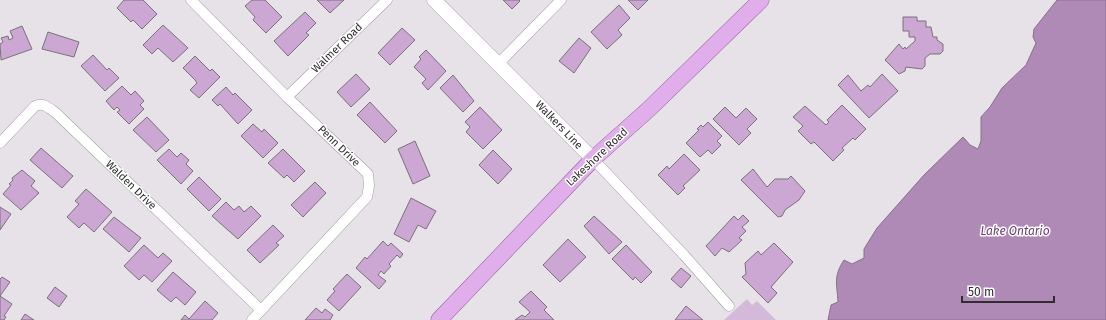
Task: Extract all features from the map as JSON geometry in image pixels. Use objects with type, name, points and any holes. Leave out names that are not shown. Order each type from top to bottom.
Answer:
[{"type":"main road","name":"Walkers Line","points":[[434,0],[593,159]]},
{"type":"main road","name":"Lakeshore Road","points":[[439,320],[593,159],[649,109],[761,0]]},
{"type":"street","name":"Penn Drive","points":[[191,0],[368,174],[369,186],[367,197],[252,320]]},
{"type":"street","name":"Walmer Road","points":[[287,96],[387,0]]},
{"type":"street","points":[[498,63],[561,0]]},
{"type":"street","name":"Walden Drive","points":[[0,143],[35,106],[39,104],[45,105],[62,118],[261,310]]},
{"type":"street","name":"Walkers Line","points":[[593,159],[684,254],[729,306]]},
{"type":"shaded area","points":[[747,299],[752,305],[757,301],[776,320],[724,320]]},
{"type":"water","name":"Lake Ontario","points":[[1057,0],[1106,0],[1106,320],[828,320],[831,305],[838,302],[837,276],[844,260],[852,264],[864,258],[864,249],[877,228],[924,175],[963,137],[970,145],[978,149],[981,141],[981,117],[990,107],[1002,88],[1026,65],[1036,43],[1033,37],[1034,29]]},
{"type":"building","points":[[124,0],[143,0],[157,14],[142,29],[133,20],[131,22],[117,8]]},
{"type":"building","points":[[252,0],[265,0],[282,17],[266,33],[253,20],[255,17],[245,6]]},
{"type":"building","points":[[317,0],[344,0],[330,13]]},
{"type":"building","points":[[503,0],[519,0],[520,1],[512,9]]},
{"type":"building","points":[[628,0],[648,0],[638,10]]},
{"type":"building","points":[[619,5],[630,18],[618,30],[622,35],[607,49],[591,32]]},
{"type":"building","points":[[305,12],[316,23],[306,33],[309,35],[288,56],[274,41]]},
{"type":"building","points":[[903,17],[917,17],[917,21],[926,21],[926,27],[931,27],[933,37],[937,37],[937,40],[943,44],[943,51],[940,54],[930,54],[925,58],[925,66],[922,69],[906,67],[905,71],[899,74],[885,60],[899,44],[903,49],[905,47],[906,49],[915,41],[915,37],[909,37],[909,31],[903,31]]},
{"type":"building","points":[[163,25],[188,48],[173,62],[158,48],[152,54],[143,45]]},
{"type":"building","points":[[22,26],[32,49],[1,60],[0,44],[3,42],[1,38],[8,36],[9,40],[13,38],[10,31]]},
{"type":"building","points":[[402,28],[415,40],[390,65],[378,53]]},
{"type":"building","points":[[48,32],[79,42],[74,57],[42,49]]},
{"type":"building","points":[[579,38],[591,48],[574,73],[559,61]]},
{"type":"building","points":[[426,50],[446,71],[428,90],[422,83],[426,79],[414,67],[421,59],[419,57]]},
{"type":"building","points":[[93,55],[107,70],[109,68],[119,78],[105,91],[81,66]]},
{"type":"building","points":[[195,56],[210,71],[212,69],[220,77],[199,98],[190,90],[197,83],[183,68]]},
{"type":"building","points":[[356,74],[370,89],[351,107],[337,92]]},
{"type":"building","points":[[882,74],[898,91],[869,118],[838,85],[848,75],[861,91],[868,85],[870,87]]},
{"type":"building","points":[[453,75],[474,101],[463,112],[440,88]]},
{"type":"building","points":[[122,86],[131,95],[135,91],[144,101],[140,105],[144,109],[129,124],[117,112],[120,110],[117,107],[114,110],[106,101]]},
{"type":"building","points":[[226,87],[233,95],[235,93],[252,110],[238,124],[220,104],[218,106],[212,100]]},
{"type":"building","points":[[370,102],[397,131],[385,143],[357,115]]},
{"type":"building","points":[[842,105],[866,129],[855,140],[853,138],[842,148],[844,150],[833,161],[814,142],[811,144],[798,131],[803,126],[793,117],[805,106],[826,125],[829,122],[827,120]]},
{"type":"building","points":[[480,107],[502,130],[483,149],[466,132],[470,127],[465,122]]},
{"type":"building","points":[[725,107],[736,118],[746,108],[757,119],[747,129],[751,133],[739,145],[713,119]]},
{"type":"building","points":[[147,117],[169,140],[156,152],[133,130]]},
{"type":"building","points":[[708,122],[722,136],[717,141],[721,145],[712,154],[708,150],[700,157],[686,143],[699,130],[697,129],[701,125],[703,127]]},
{"type":"building","points":[[253,124],[262,132],[264,129],[278,143],[263,158],[241,136]]},
{"type":"building","points":[[415,141],[430,176],[413,184],[398,149]]},
{"type":"building","points":[[41,148],[73,176],[62,188],[30,160]]},
{"type":"building","points":[[169,149],[177,157],[181,153],[189,160],[186,164],[193,171],[181,184],[157,160]]},
{"type":"building","points":[[283,149],[305,171],[294,182],[287,175],[284,178],[268,163]]},
{"type":"building","points":[[493,150],[512,169],[498,184],[479,165]]},
{"type":"building","points":[[684,154],[700,170],[683,186],[685,188],[678,195],[658,175],[667,166],[669,169]]},
{"type":"building","points":[[753,169],[767,187],[775,179],[788,179],[791,176],[805,191],[799,200],[785,210],[782,216],[778,217],[741,180]]},
{"type":"building","points":[[22,170],[35,181],[31,186],[39,193],[21,210],[3,194],[11,185],[9,184],[13,180],[12,178]]},
{"type":"building","points":[[199,177],[221,199],[209,211],[187,189]]},
{"type":"building","points":[[315,182],[326,193],[303,217],[291,205]]},
{"type":"building","points":[[86,189],[112,212],[94,232],[84,223],[79,228],[67,217],[79,204],[75,201]]},
{"type":"building","points":[[411,198],[436,211],[426,229],[418,225],[409,242],[394,234]]},
{"type":"building","points":[[226,202],[234,210],[239,206],[244,212],[251,206],[261,216],[238,239],[212,216]]},
{"type":"building","points":[[0,207],[11,214],[0,230]]},
{"type":"building","points":[[743,215],[749,221],[742,227],[746,231],[739,238],[742,240],[729,252],[722,248],[715,256],[706,246],[734,216],[738,220]]},
{"type":"building","points":[[594,216],[622,242],[609,254],[584,226]]},
{"type":"building","points":[[114,217],[141,238],[129,252],[103,229]]},
{"type":"building","points":[[273,225],[284,236],[276,243],[279,245],[260,263],[247,250]]},
{"type":"building","points":[[568,239],[586,257],[560,282],[543,265]]},
{"type":"building","points":[[383,241],[388,246],[391,243],[403,254],[400,258],[397,255],[389,264],[391,266],[384,274],[381,271],[378,275],[386,281],[379,289],[356,268],[365,257],[367,259]]},
{"type":"building","points":[[774,243],[793,262],[771,287],[777,293],[768,303],[742,277],[746,274],[745,263],[758,251],[761,255]]},
{"type":"building","points":[[144,245],[158,258],[163,253],[172,261],[152,282],[144,275],[139,280],[124,266]]},
{"type":"building","points":[[626,245],[652,272],[641,283],[635,277],[633,280],[612,259]]},
{"type":"building","points":[[681,268],[691,276],[681,288],[671,279]]},
{"type":"building","points":[[173,272],[196,292],[185,305],[176,297],[171,302],[157,290]]},
{"type":"building","points":[[347,274],[361,287],[339,311],[327,300],[335,291],[333,289]]},
{"type":"building","points":[[2,277],[10,282],[0,296],[0,279]]},
{"type":"building","points":[[55,287],[67,296],[59,307],[47,298]]},
{"type":"building","points":[[531,291],[547,307],[544,310],[554,320],[515,320],[522,315],[525,317],[530,312],[519,302]]},
{"type":"building","points":[[0,296],[12,304],[4,316],[6,317],[4,320],[0,320]]},
{"type":"building","points":[[205,301],[218,313],[212,320],[181,320],[185,315],[189,319]]},
{"type":"building","points":[[686,306],[703,320],[675,320]]},
{"type":"building","points":[[316,308],[322,313],[325,309],[333,315],[330,320],[305,320]]},
{"type":"building","points":[[25,314],[34,320],[21,320]]}]
